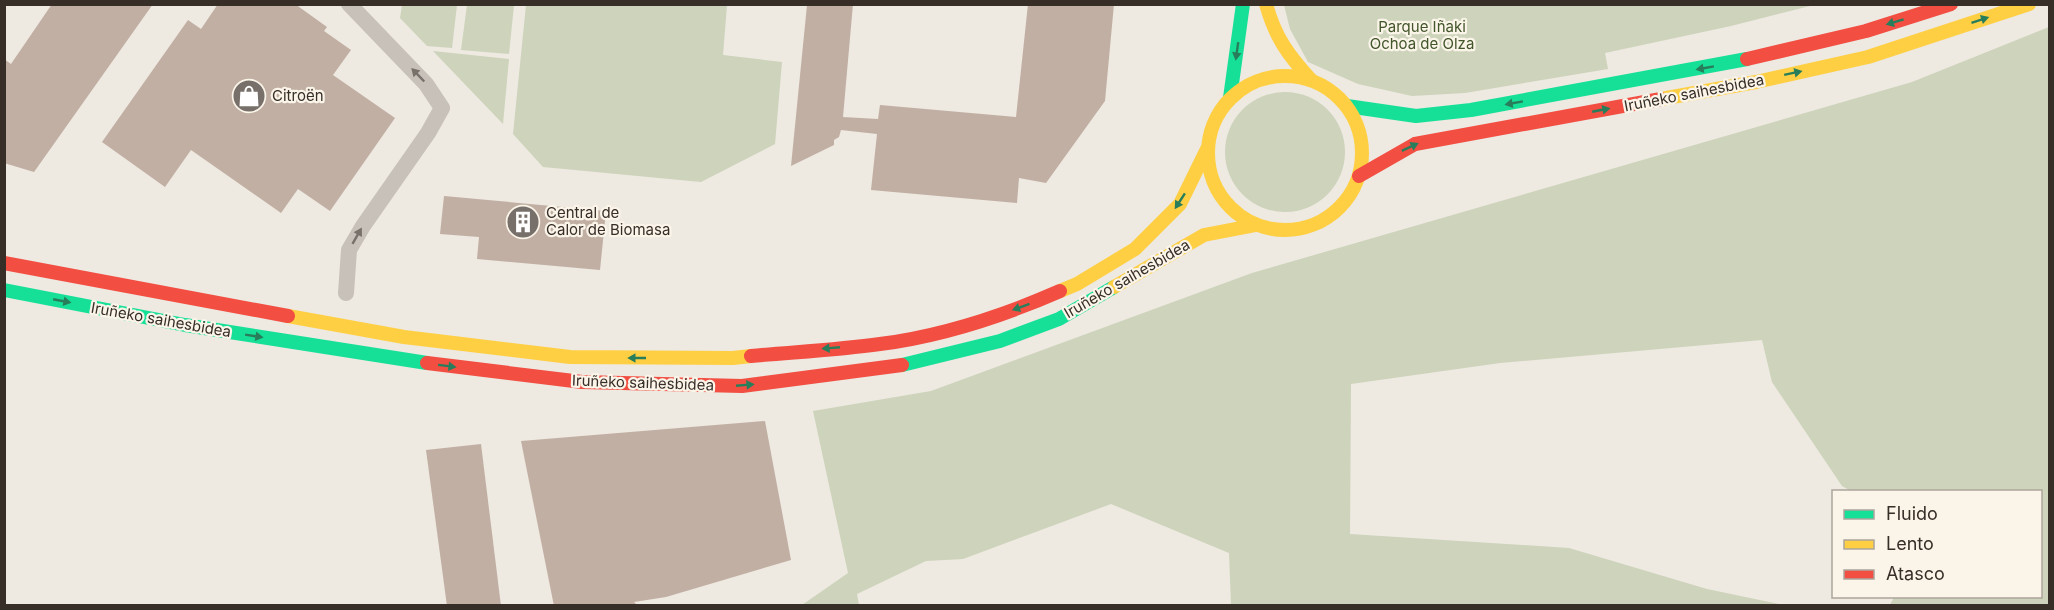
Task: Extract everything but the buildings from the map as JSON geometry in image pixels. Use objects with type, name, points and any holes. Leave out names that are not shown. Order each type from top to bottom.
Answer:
[{"type":"main road","points":[[1230,98],[1243,4]]},
{"type":"main road","points":[[1266,4],[1273,30],[1283,50],[1311,80]]},
{"type":"main road","name":"Iruñeko saihesbidea","points":[[1347,106],[1416,116],[1471,110],[1728,64],[1866,31],[1951,4]]},
{"type":"main road","name":"Iruñeko saihesbidea","points":[[1359,176],[1415,144],[1755,82],[1857,59],[2029,4]]},
{"type":"main road","points":[[1289,75],[1311,80],[1331,90],[1347,106],[1359,128],[1363,152],[1359,176],[1348,198],[1329,216],[1306,227],[1281,230],[1256,225],[1235,213],[1220,195],[1210,173],[1207,149],[1214,122],[1230,98],[1247,85],[1268,77],[1289,75]]},
{"type":"main road","name":"Iruñeko saihesbidea","points":[[4,264],[404,337],[570,357],[733,358],[756,356],[881,344],[962,327],[1021,308],[1077,284],[1135,249],[1180,204],[1207,149]]},
{"type":"main road","name":"Iruñeko saihesbidea","points":[[4,290],[185,325],[411,361],[582,382],[742,386],[912,364],[1000,341],[1059,319],[1204,235],[1256,225]]},
{"type":"street","points":[[346,293],[349,250],[363,226],[428,133],[441,108],[426,84],[349,4]]},
{"type":"green space","points":[[402,5],[457,5],[452,48],[427,46],[400,18]]},
{"type":"green space","points":[[467,5],[514,5],[509,54],[461,50]]},
{"type":"green space","points":[[526,5],[727,5],[723,55],[782,62],[775,144],[701,182],[543,167],[513,134]]},
{"type":"green space","name":"Parque Iñaki Ochoa de Olza","points":[[1284,5],[1814,5],[1731,26],[1605,53],[1608,69],[1465,93],[1412,96],[1358,84],[1308,62],[1290,29]]},
{"type":"green space","points":[[2049,27],[2049,605],[1890,605],[1894,598],[2042,598],[2042,490],[1849,490],[1842,486],[1772,382],[1762,340],[1500,363],[1351,384],[1350,534],[1569,548],[1707,589],[1784,605],[1231,605],[1229,553],[1111,504],[963,559],[926,561],[857,594],[859,605],[802,605],[848,573],[813,411],[931,391],[1252,273],[1912,82]]},
{"type":"green space","points":[[433,51],[509,59],[503,124]]},
{"type":"green space","points":[[1285,92],[1308,97],[1327,110],[1340,129],[1345,152],[1340,175],[1327,194],[1308,207],[1285,212],[1262,207],[1243,194],[1230,175],[1225,152],[1230,129],[1243,110],[1262,97]]},
{"type":"traffic: fast","points":[[1230,98],[1243,4]]},
{"type":"traffic: fast","points":[[1347,106],[1416,116],[1471,110],[1747,59]]},
{"type":"traffic: fast","points":[[902,365],[1000,341],[1059,319],[1114,287]]},
{"type":"traffic: fast","points":[[4,290],[185,325],[427,363]]},
{"type":"traffic: slow","points":[[1266,4],[1283,45],[1311,80]]},
{"type":"traffic: slow","points":[[1661,99],[1756,82],[1868,57],[2029,4]]},
{"type":"traffic: slow","points":[[1285,76],[1300,77],[1314,82],[1328,89],[1339,99],[1349,110],[1356,124],[1361,138],[1362,153],[1361,168],[1356,182],[1349,196],[1339,207],[1328,217],[1314,224],[1300,229],[1285,230],[1270,229],[1256,224],[1242,217],[1231,207],[1221,196],[1214,182],[1209,168],[1208,153],[1209,138],[1214,124],[1221,110],[1231,99],[1242,89],[1256,82],[1270,77],[1285,76]]},
{"type":"traffic: slow","points":[[1060,291],[1077,284],[1135,249],[1180,204],[1207,149]]},
{"type":"traffic: slow","points":[[1114,287],[1204,235],[1256,225]]},
{"type":"traffic: slow","points":[[288,316],[404,337],[570,357],[733,358],[751,356]]},
{"type":"traffic: jam","points":[[1747,59],[1866,31],[1951,4]]},
{"type":"traffic: jam","points":[[1359,176],[1415,144],[1661,99]]},
{"type":"traffic: jam","points":[[4,263],[288,316]]},
{"type":"traffic: jam","points":[[751,356],[864,346],[926,336],[994,317],[1060,291]]},
{"type":"traffic: jam","points":[[427,363],[582,382],[742,386],[902,365]]},
{"type":"place","name":"Citroën","points":[[249,96]]},
{"type":"place","name":"Central de Calor de Biomasa","points":[[523,222]]}]
